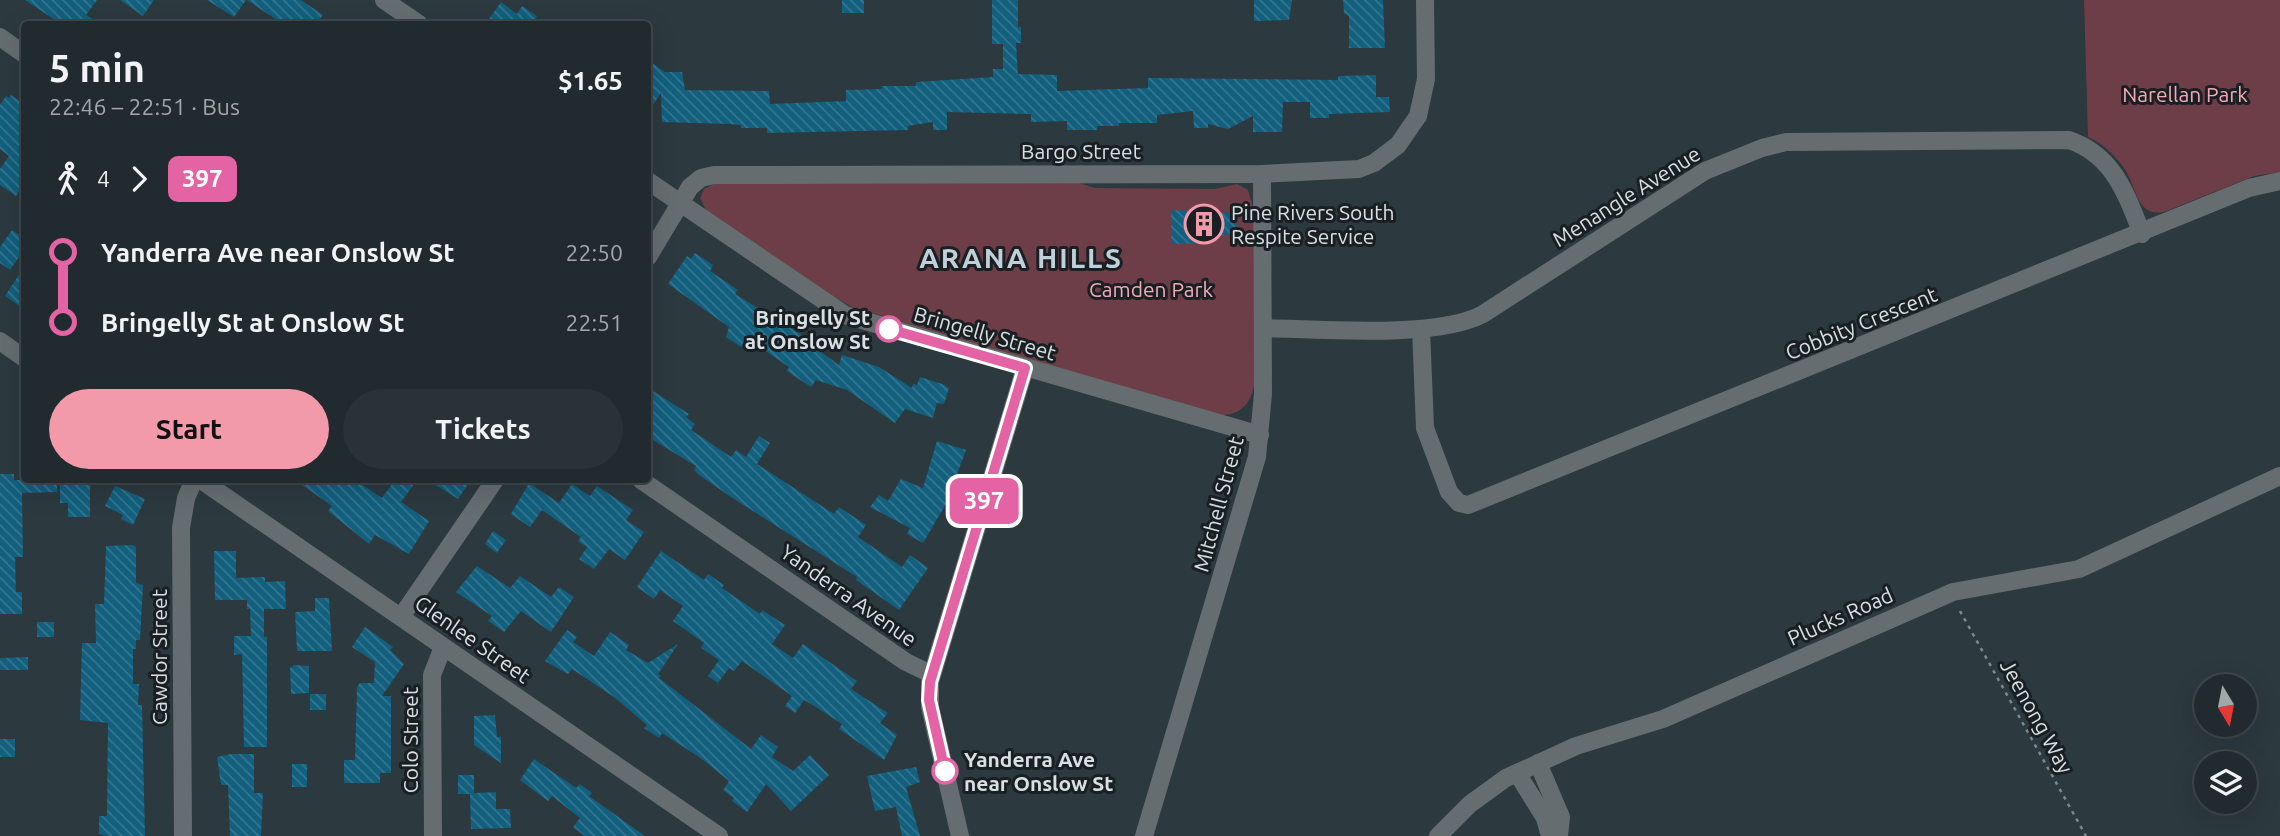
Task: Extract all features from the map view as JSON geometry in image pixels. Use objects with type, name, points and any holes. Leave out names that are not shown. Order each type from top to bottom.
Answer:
[{"type":"street","points":[[384,0],[415,21]]},
{"type":"street","name":"Bargo Street","points":[[651,252],[680,204],[701,178],[726,174],[1262,173],[1343,172],[1359,169],[1374,163],[1398,145],[1418,116],[1426,79],[1426,0]]},
{"type":"street","points":[[0,37],[21,52]]},
{"type":"street","name":"Menangle Avenue","points":[[1263,328],[1421,329],[1460,325],[1472,320],[1705,171],[1762,148],[1786,142],[2069,140],[2093,150],[2110,166],[2125,192],[2142,234]]},
{"type":"street","name":"Mitchell Street","points":[[1144,836],[1253,476],[1260,435],[1263,328],[1262,173]]},
{"type":"street","name":"Cobbity Crescent","points":[[1421,329],[1425,428],[1457,509],[2142,234],[2249,188],[2280,181]]},
{"type":"street","name":"Bringelly Street","points":[[651,183],[845,315],[1260,435]]},
{"type":"street","points":[[0,341],[21,356]]},
{"type":"street","points":[[960,836],[929,700],[931,674],[1025,368]]},
{"type":"street","name":"Plucks Road","points":[[1438,836],[1470,804],[1517,773],[1576,746],[1663,719],[1953,592],[2079,569],[2280,476]]},
{"type":"street","name":"Cawdor Street","points":[[183,836],[181,528],[186,498],[193,483]]},
{"type":"street","name":"Glenlee Street","points":[[205,483],[719,836]]},
{"type":"street","points":[[401,617],[493,483]]},
{"type":"street","name":"Yanderra Avenue","points":[[645,483],[906,662],[931,674]]},
{"type":"street","name":"Colo Street","points":[[433,836],[432,674],[443,647]]},
{"type":"street","points":[[1538,763],[1561,817],[1559,836]]},
{"type":"street","points":[[1517,773],[1545,818],[1550,836]]},
{"type":"path","name":"Jeenong Way","points":[[1960,611],[2086,836]]},
{"type":"green space","name":"Narellan Park","points":[[2084,0],[2280,0],[2280,172],[2254,176],[2164,212],[2148,210],[2143,206],[2119,161],[2105,147],[2088,137]]},
{"type":"green space","name":"Camden Park","points":[[1079,183],[1095,188],[1215,189],[1237,184],[1248,190],[1253,207],[1254,386],[1250,399],[1238,411],[1219,415],[852,307],[706,210],[700,198],[704,189],[714,184]]},
{"type":"building","points":[[25,0],[97,0],[86,15],[95,21],[56,21]]},
{"type":"building","points":[[120,0],[154,0],[143,16]]},
{"type":"building","points":[[207,0],[246,0],[234,17]]},
{"type":"building","points":[[247,0],[301,0],[323,15],[318,21],[278,21]]},
{"type":"building","points":[[842,0],[864,0],[864,13],[842,13]]},
{"type":"building","points":[[992,0],[1018,0],[1021,43],[1016,43],[1018,74],[1057,75],[1057,91],[1148,88],[1148,78],[1338,80],[1338,76],[1376,75],[1376,97],[1389,97],[1390,112],[1329,114],[1329,118],[1310,118],[1310,102],[1283,102],[1282,132],[1253,132],[1253,116],[1228,129],[1208,124],[1208,128],[1194,128],[1193,111],[1157,115],[1157,123],[1119,123],[1119,126],[1097,126],[1097,130],[1067,130],[1067,121],[1031,122],[1031,114],[947,112],[947,130],[933,130],[933,122],[908,126],[908,130],[767,133],[767,128],[741,128],[741,125],[662,122],[661,93],[651,108],[651,62],[665,72],[682,72],[685,90],[769,91],[770,104],[846,101],[846,90],[916,86],[916,82],[993,77],[993,69],[1003,69],[1003,44],[992,44]]},
{"type":"building","points":[[1254,0],[1292,0],[1289,20],[1254,21]]},
{"type":"building","points":[[1343,0],[1383,0],[1385,48],[1349,48],[1349,16],[1344,13]]},
{"type":"building","points":[[501,2],[517,14],[522,6],[537,16],[534,21],[489,19]]},
{"type":"building","points":[[11,95],[21,102],[21,188],[16,196],[0,185],[0,169],[9,156],[0,149],[0,105],[6,96],[9,98]]},
{"type":"building","name":"Pine Rivers South Respite Service","points":[[1171,210],[1236,213],[1237,234],[1204,237],[1204,244],[1171,244]]},
{"type":"building","points":[[12,230],[21,236],[21,254],[10,270],[0,263],[0,247]]},
{"type":"building","points":[[695,253],[713,265],[710,271],[738,290],[735,294],[802,335],[800,337],[839,365],[842,355],[879,367],[912,388],[913,384],[917,385],[920,377],[942,384],[949,388],[944,404],[937,403],[933,418],[905,409],[895,423],[847,390],[816,380],[811,387],[787,371],[789,367],[748,339],[741,347],[726,337],[729,327],[668,284],[687,256],[691,259]]},
{"type":"building","points":[[21,272],[21,307],[5,296]]},
{"type":"building","points":[[651,390],[689,414],[686,417],[695,424],[691,430],[731,457],[736,450],[746,457],[759,436],[770,443],[757,464],[834,514],[839,507],[866,525],[858,537],[902,567],[910,555],[928,568],[899,610],[856,580],[857,577],[699,475],[694,470],[696,466],[651,439]]},
{"type":"building","points":[[937,441],[966,450],[946,504],[923,543],[907,534],[910,528],[870,507],[879,495],[888,501],[901,479],[923,488]]},
{"type":"building","points":[[0,474],[14,474],[14,480],[21,480],[21,483],[57,483],[57,492],[22,493],[23,557],[15,557],[16,592],[22,592],[22,614],[0,614]]},
{"type":"building","points":[[60,483],[90,483],[90,517],[68,517],[68,503],[60,503]]},
{"type":"building","points":[[299,483],[360,483],[382,498],[393,483],[415,483],[401,502],[429,521],[409,554],[375,535],[369,544],[328,511],[332,506]]},
{"type":"building","points":[[433,483],[469,483],[458,499]]},
{"type":"building","points":[[529,483],[559,503],[572,484],[590,496],[597,486],[633,510],[626,520],[644,532],[625,560],[609,549],[594,569],[579,559],[587,547],[578,541],[581,537],[542,510],[530,527],[511,514]]},
{"type":"building","points":[[115,486],[145,499],[133,525],[121,519],[123,515],[105,506]]},
{"type":"building","points":[[493,531],[506,540],[497,553],[485,544]]},
{"type":"building","points":[[106,546],[136,547],[136,583],[143,585],[140,640],[136,640],[136,649],[133,649],[133,684],[139,684],[138,705],[142,705],[145,836],[109,836],[99,834],[99,816],[107,816],[108,723],[80,720],[82,643],[96,643],[95,604],[104,604]]},
{"type":"building","points":[[214,551],[236,551],[236,578],[265,577],[265,582],[285,581],[286,609],[264,609],[264,637],[267,637],[267,747],[244,747],[242,654],[234,655],[234,636],[251,636],[250,609],[247,609],[247,600],[215,600]]},
{"type":"building","points":[[661,551],[704,580],[708,574],[724,585],[722,588],[760,614],[762,610],[785,625],[772,644],[793,658],[803,644],[857,681],[851,689],[888,713],[880,723],[897,735],[884,760],[839,729],[842,724],[804,700],[795,713],[785,706],[792,696],[742,661],[734,671],[729,668],[718,683],[708,676],[719,660],[701,648],[704,643],[673,621],[683,606],[660,590],[654,599],[637,587]]},
{"type":"building","points":[[477,566],[510,588],[520,576],[551,597],[559,587],[574,597],[551,632],[521,611],[504,632],[488,621],[492,616],[456,592]]},
{"type":"building","points":[[315,598],[329,598],[332,651],[297,651],[295,612],[315,611]]},
{"type":"building","points":[[37,622],[54,622],[54,637],[37,637]]},
{"type":"building","points":[[365,627],[393,647],[390,650],[404,664],[382,696],[391,696],[391,773],[380,773],[380,783],[344,783],[344,760],[355,760],[357,687],[360,683],[374,683],[375,662],[352,647]]},
{"type":"building","points":[[567,630],[577,637],[573,642],[594,656],[610,632],[629,645],[626,650],[648,663],[678,644],[658,674],[661,676],[659,678],[751,749],[761,735],[778,747],[772,757],[793,771],[810,755],[829,775],[791,811],[766,784],[747,812],[723,790],[729,781],[702,759],[662,733],[659,738],[644,728],[647,725],[614,697],[572,669],[568,674],[545,661]]},
{"type":"building","points":[[28,657],[28,670],[0,670],[0,658]]},
{"type":"building","points":[[294,665],[309,666],[309,693],[291,694],[290,668]]},
{"type":"building","points":[[310,694],[326,694],[326,710],[310,710]]},
{"type":"building","points":[[495,715],[497,737],[501,737],[501,763],[474,745],[474,716]]},
{"type":"building","points":[[0,739],[15,739],[15,757],[0,757]]},
{"type":"building","points":[[254,754],[254,793],[263,793],[261,836],[230,836],[228,785],[221,785],[217,757]]},
{"type":"building","points":[[534,759],[576,788],[580,784],[592,793],[589,796],[645,836],[585,836],[573,827],[580,818],[552,796],[548,801],[520,780]]},
{"type":"building","points":[[292,764],[307,764],[307,787],[292,787]]},
{"type":"building","points":[[916,767],[920,782],[906,787],[920,836],[902,836],[896,807],[875,811],[867,776]]},
{"type":"building","points":[[458,775],[474,775],[474,793],[496,792],[496,809],[510,809],[511,828],[471,829],[470,794],[458,794]]},
{"type":"bus line","name":"397","points":[[889,329],[1025,368],[931,674],[929,700],[945,771]]},
{"type":"place","name":"Pine Rivers South Respite Service","points":[[1204,224]]},
{"type":"place","name":"Bringelly St at Onslow St","points":[[889,329]]},
{"type":"place","name":"Yanderra Ave near Onslow St","points":[[945,771]]},
{"type":"district","name":"ARANA HILLS","points":[[1021,257]]}]
